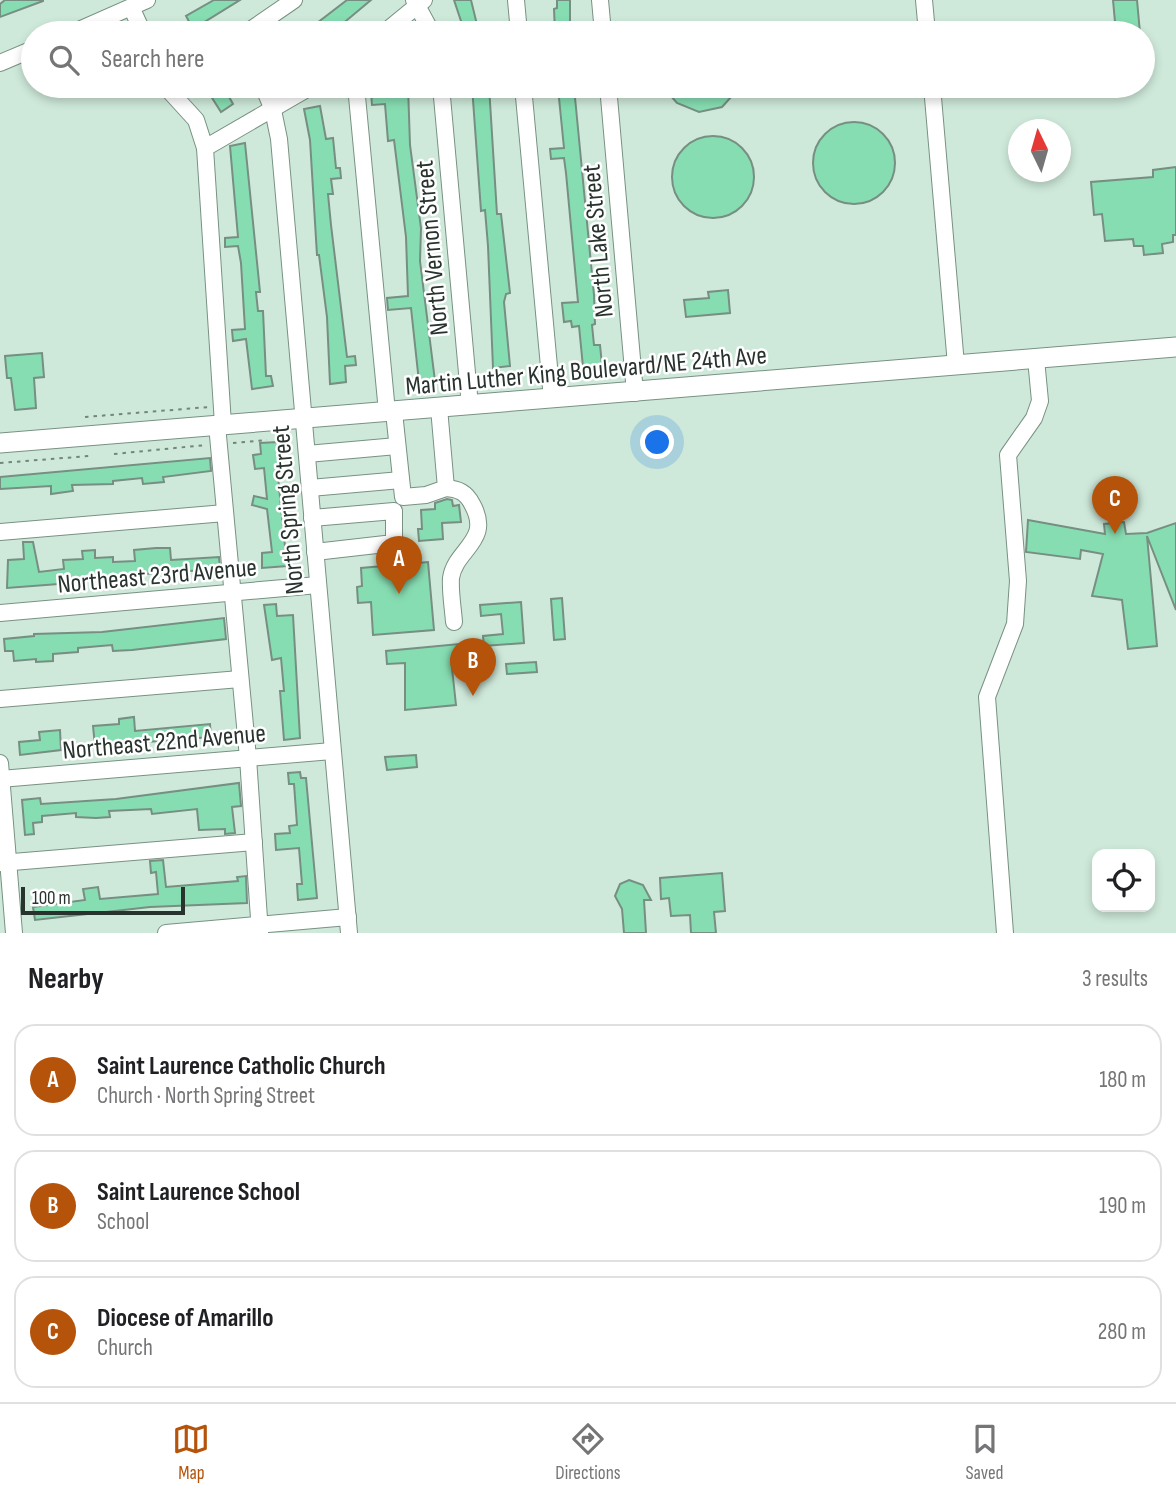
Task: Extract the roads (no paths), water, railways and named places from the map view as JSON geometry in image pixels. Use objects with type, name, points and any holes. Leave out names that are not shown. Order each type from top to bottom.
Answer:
[{"type":"main road","name":"Martin Luther King Boulevard/NE 24th Ave","points":[[0,443],[1176,347]]},
{"type":"street","points":[[102,21],[147,0]]},
{"type":"street","points":[[263,21],[294,0]]},
{"type":"street","points":[[516,0],[518,21]]},
{"type":"street","points":[[600,0],[602,21]]},
{"type":"street","points":[[924,0],[926,21]]},
{"type":"street","points":[[397,21],[418,2],[427,21]]},
{"type":"street","points":[[132,9],[138,21]]},
{"type":"street","points":[[0,63],[21,54]]},
{"type":"street","points":[[176,98],[196,120],[205,148],[225,513],[248,758],[260,929]]},
{"type":"street","name":"North Spring Street","points":[[268,98],[279,139],[349,925]]},
{"type":"street","points":[[205,148],[292,98]]},
{"type":"street","points":[[315,552],[394,543],[401,480],[391,412],[357,98]]},
{"type":"street","name":"North Vernon Street","points":[[442,98],[470,406]]},
{"type":"street","points":[[524,98],[552,399]]},
{"type":"street","name":"North Lake Street","points":[[609,98],[635,393]]},
{"type":"street","points":[[933,98],[956,365]]},
{"type":"street","points":[[1005,933],[987,697],[1015,624],[1018,581],[1008,455],[1034,418],[1040,401],[1036,359]]},
{"type":"street","points":[[439,408],[446,488]]},
{"type":"street","points":[[307,454],[397,446]]},
{"type":"street","points":[[310,488],[401,480]]},
{"type":"street","points":[[312,518],[398,504],[446,488],[461,491],[470,500],[478,522],[474,541],[451,577],[454,622]]},
{"type":"street","points":[[0,532],[225,513]]},
{"type":"street","name":"Northeast 23rd Avenue","points":[[0,613],[317,585]]},
{"type":"street","points":[[0,699],[240,679]]},
{"type":"street","name":"Northeast 22nd Avenue","points":[[0,774],[332,751]]},
{"type":"street","points":[[0,774],[4,863],[14,933]]},
{"type":"street","points":[[4,863],[254,842]]},
{"type":"street","points":[[166,933],[349,925]]},
{"type":"place","name":"Diocese of Amarillo","points":[[1115,534]]},
{"type":"place","name":"Saint Laurence Catholic Church","points":[[399,594]]},
{"type":"place","name":"Saint Laurence School","points":[[473,696]]}]
